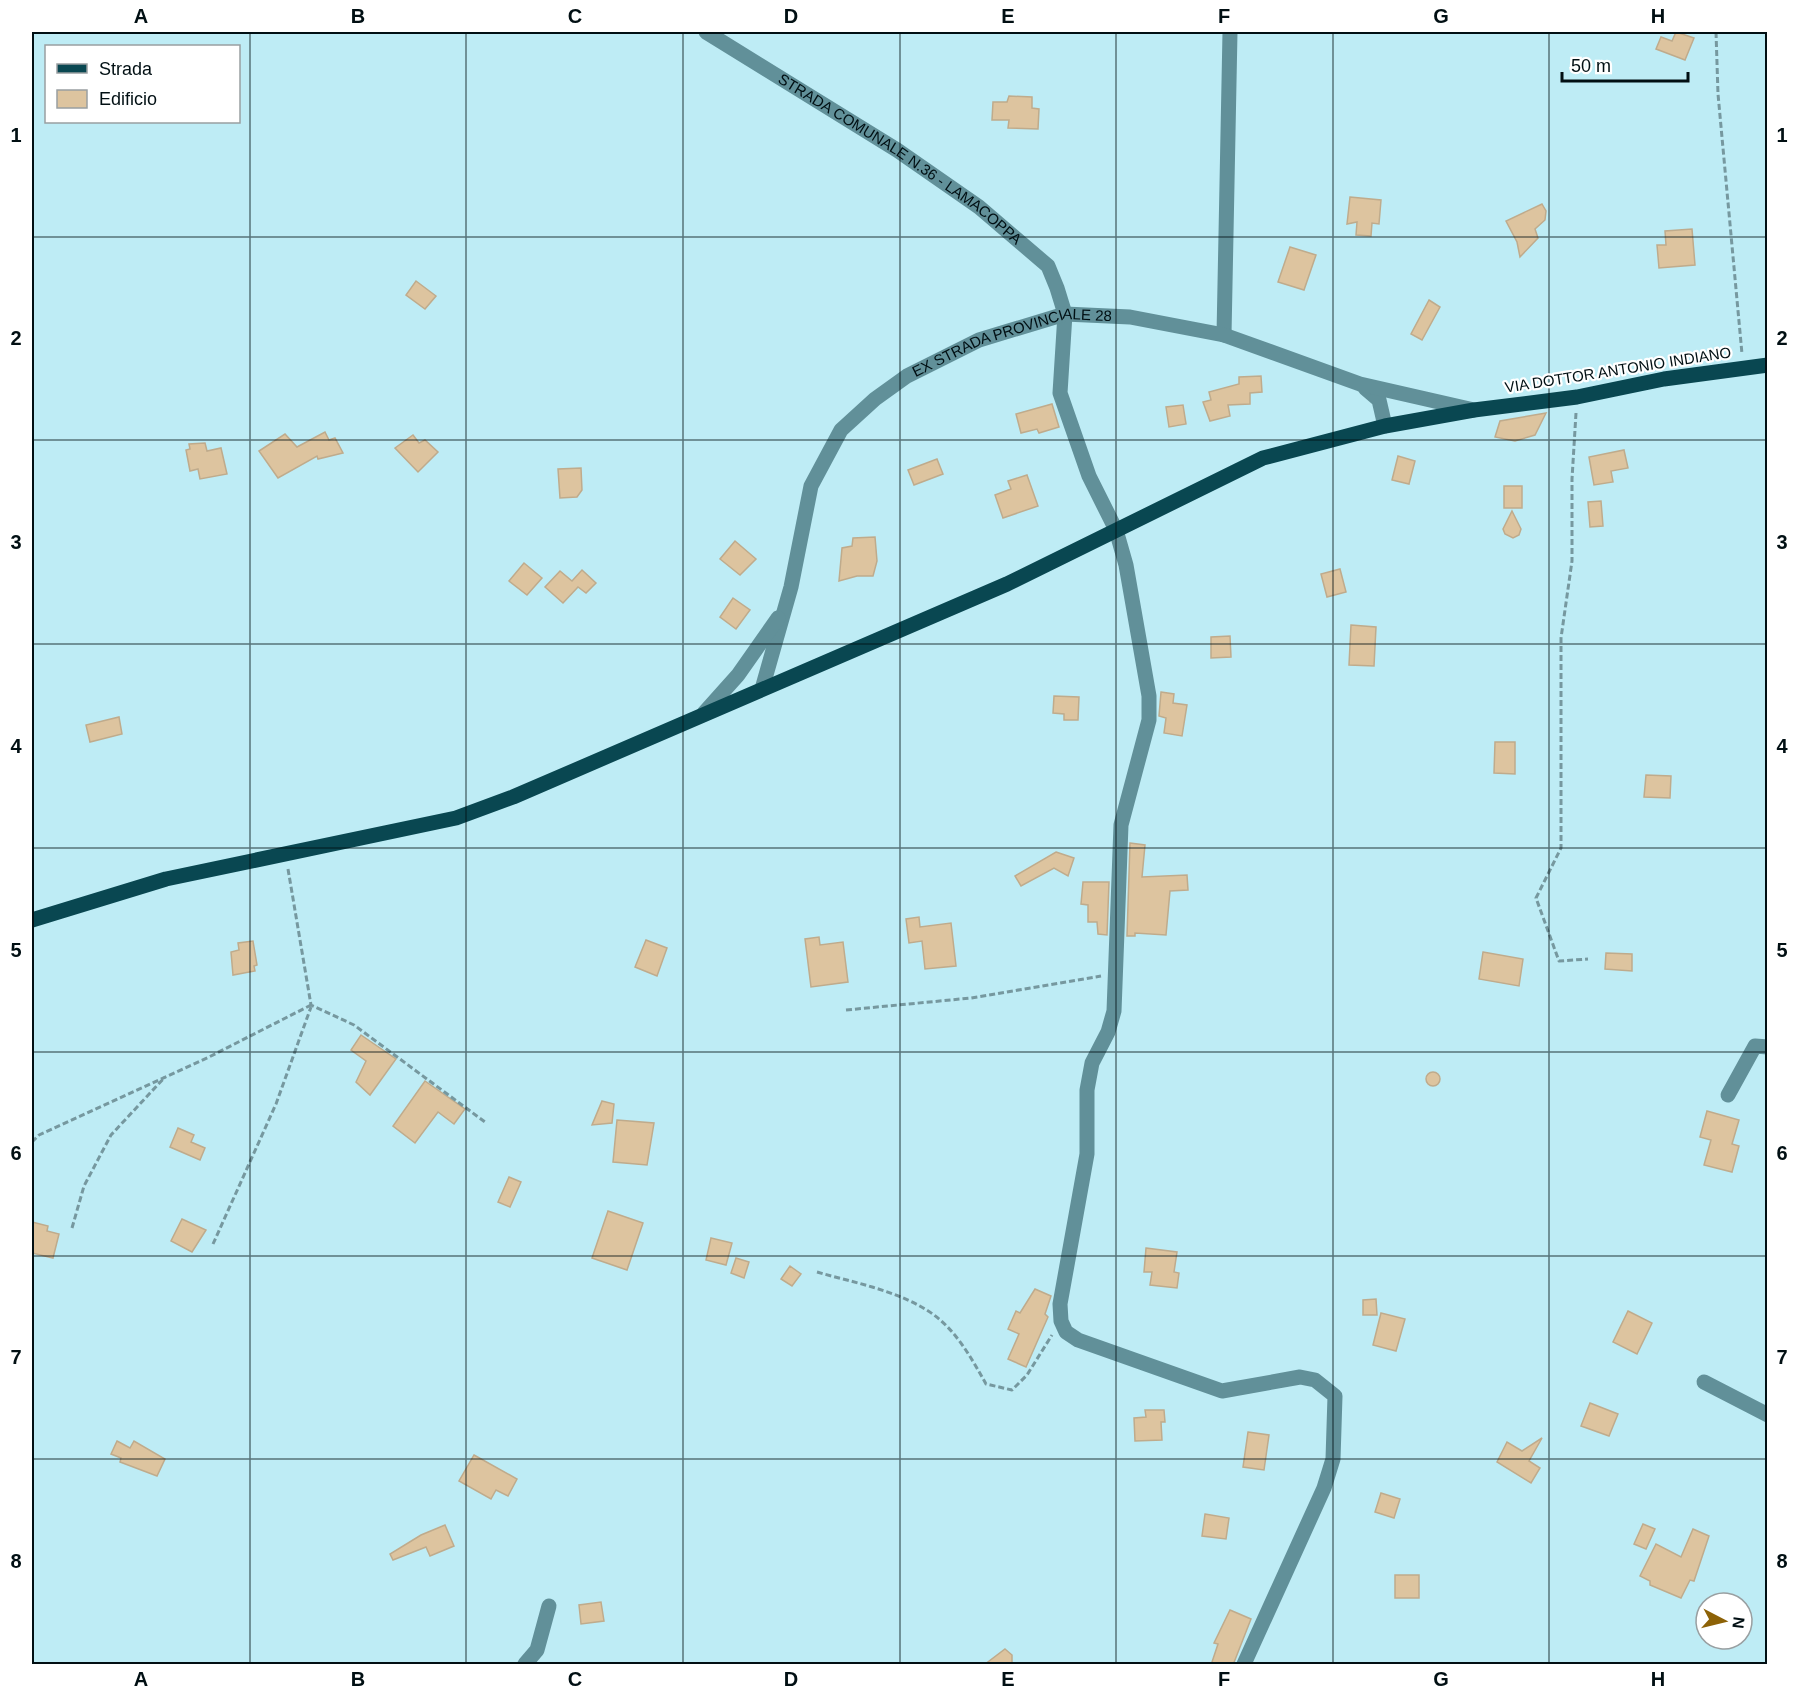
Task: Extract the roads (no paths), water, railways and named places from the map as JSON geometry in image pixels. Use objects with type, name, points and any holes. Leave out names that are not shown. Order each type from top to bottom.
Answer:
[{"type":"main road","name":"VIA DOTTOR ANTONIO INDIANO","points":[[32,920],[166,879],[285,852],[456,818],[513,797],[1007,584],[1263,458],[1385,426],[1474,410],[1577,397],[1664,379],[1767,365]]},
{"type":"street","name":"STRADA COMUNALE N.36 - LAMACOPPA","points":[[706,32],[897,150],[979,207],[1048,266],[1065,314]]},
{"type":"street","points":[[1224,335],[1230,32]]},
{"type":"street","name":"EX STRADA PROVINCIALE 28","points":[[762,689],[791,587],[811,486],[841,430],[874,399],[907,376],[979,340],[1065,314],[1130,317],[1224,335],[1359,384],[1474,410]]},
{"type":"street","points":[[1065,314],[1060,393],[1089,476],[1116,530],[1126,565],[1142,646],[1149,696],[1149,720],[1121,825],[1114,1011],[1108,1032],[1092,1064],[1087,1090],[1087,1154],[1067,1258],[1061,1321],[1066,1332],[1078,1340],[1222,1391],[1300,1377],[1315,1380],[1335,1396],[1333,1459],[1324,1488],[1244,1665]]},
{"type":"street","name":"EX STRADA PROVINCIALE 28","points":[[1359,384],[1379,400],[1385,426]]},
{"type":"street","name":"EX STRADA PROVINCIALE 28","points":[[704,713],[738,675],[773,628],[791,587]]},
{"type":"street","points":[[1728,1095],[1755,1046],[1767,1047]]},
{"type":"street","points":[[1704,1382],[1767,1415]]},
{"type":"street","points":[[525,1665],[537,1650],[549,1606]]}]
